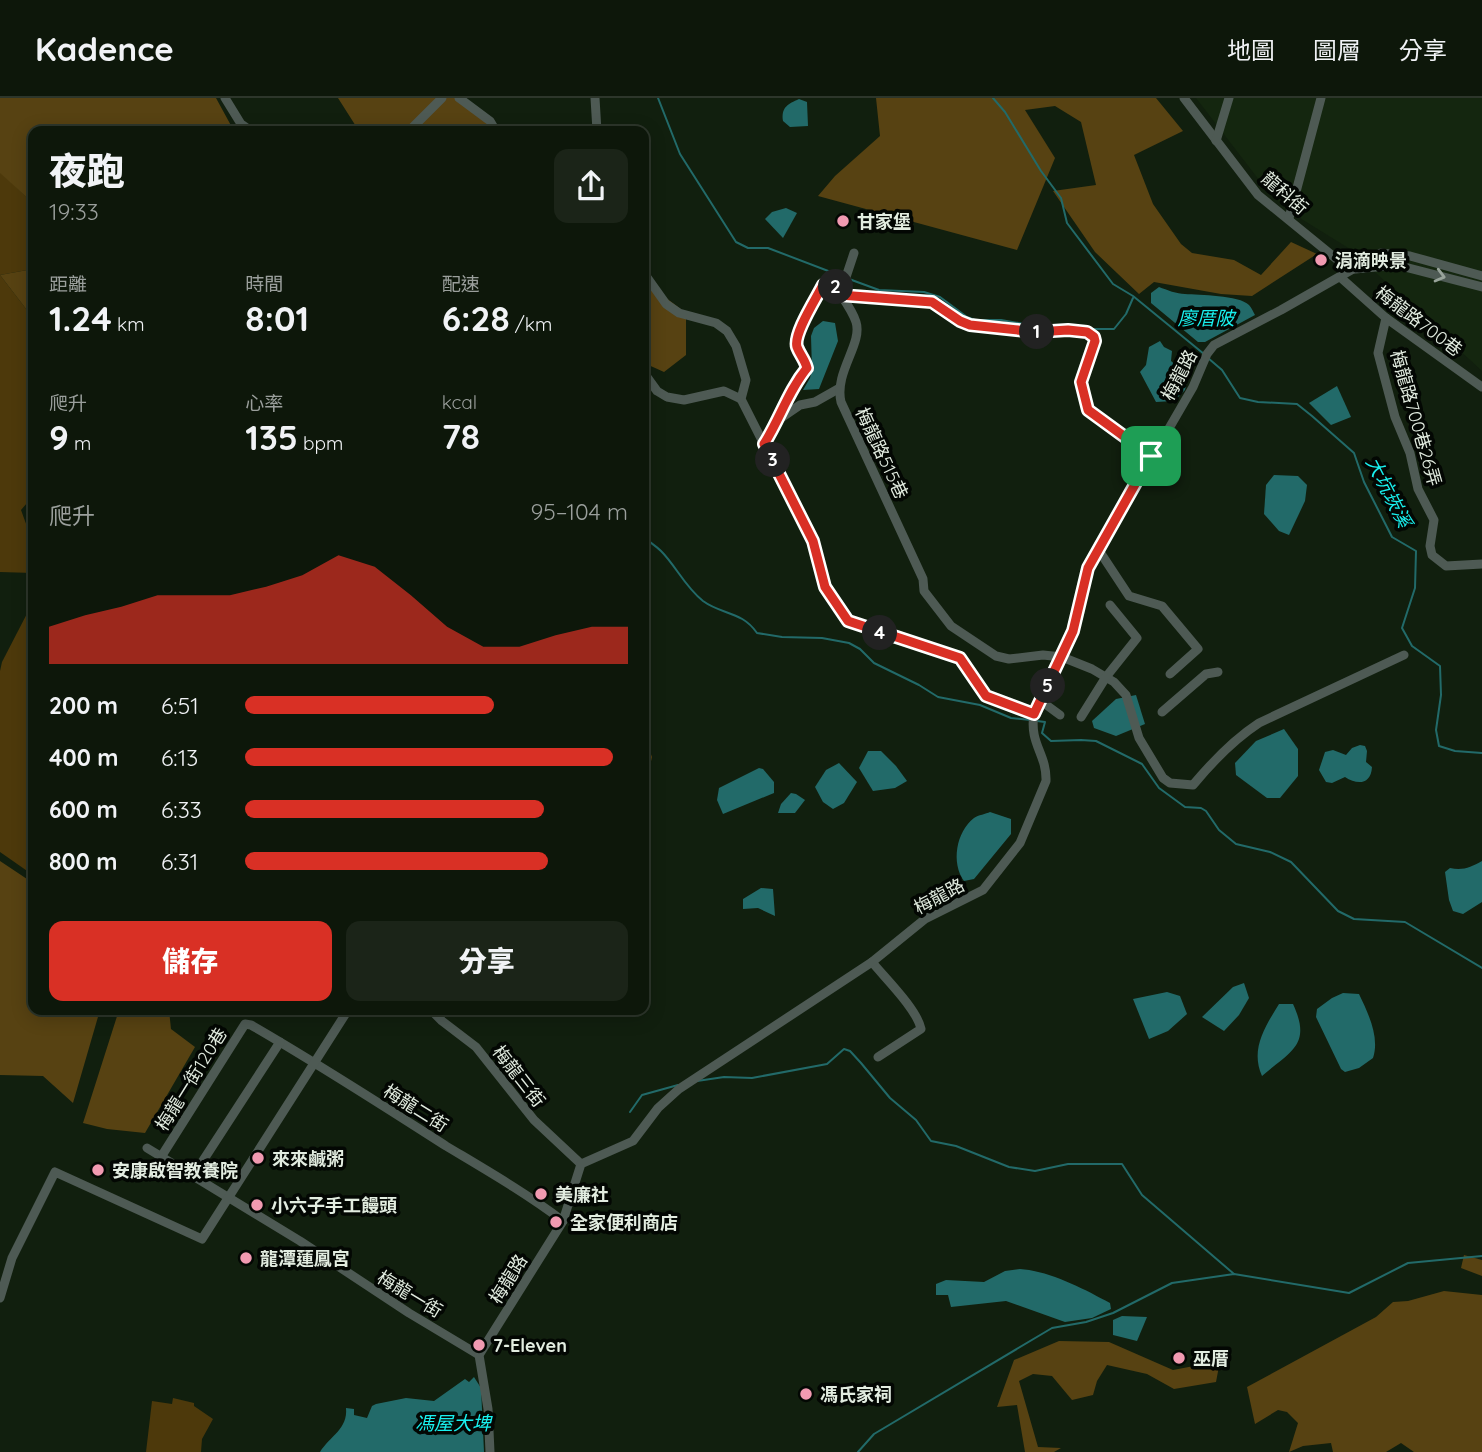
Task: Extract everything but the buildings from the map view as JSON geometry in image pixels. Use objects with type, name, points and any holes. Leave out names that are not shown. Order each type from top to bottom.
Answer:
[{"type":"street","points":[[225,98],[244,126]]},
{"type":"street","points":[[414,126],[442,98]]},
{"type":"street","points":[[459,98],[493,126]]},
{"type":"street","points":[[595,98],[597,126]]},
{"type":"street","name":"龍科街","points":[[1184,98],[1258,195],[1350,270]]},
{"type":"street","points":[[1216,141],[1229,98]]},
{"type":"street","points":[[1289,218],[1321,98]]},
{"type":"street","points":[[840,295],[854,253]]},
{"type":"street","name":"梅龍路","points":[[479,1355],[563,1221],[581,1164],[634,1141],[658,1108],[681,1088],[872,962],[925,919],[983,890],[1020,843],[1046,781],[1046,772],[1033,739],[1034,718],[1073,631],[1088,568],[1193,387],[1214,345],[1381,253],[1392,253],[1482,276]]},
{"type":"street","points":[[1350,270],[1384,264],[1397,265],[1482,287]]},
{"type":"street","name":"梅龍路700巷","points":[[1340,277],[1386,318],[1482,387]]},
{"type":"street","points":[[649,280],[666,304],[679,313],[716,323],[727,331],[736,346],[746,380],[741,399]]},
{"type":"street","points":[[764,444],[779,419],[793,384],[807,368],[797,346],[797,332],[806,321],[823,285],[828,282],[834,284],[857,324],[857,335],[838,389],[815,402],[800,405],[779,419]]},
{"type":"street","points":[[840,295],[932,302],[970,325],[1036,332],[1087,332],[1095,341],[1081,382],[1088,410],[1151,456]]},
{"type":"street","name":"梅龍路700巷26弄","points":[[1386,318],[1378,353],[1395,417],[1410,453],[1418,489],[1434,520],[1430,546],[1432,555],[1446,566],[1482,564]]},
{"type":"street","points":[[649,380],[657,391],[667,397],[684,400],[724,391],[741,399],[813,541],[825,587],[848,621],[960,658],[986,696],[1034,718]]},
{"type":"street","name":"梅龍路515巷","points":[[838,389],[841,402],[923,579],[924,592],[951,626],[996,656],[1009,659],[1043,655],[1062,657],[1114,682],[1126,695],[1139,738],[1163,778],[1170,783],[1193,785],[1240,735],[1259,723],[1404,654]]},
{"type":"street","points":[[1098,549],[1129,596],[1162,607],[1198,649],[1170,674]]},
{"type":"street","points":[[1081,717],[1106,677],[1137,638],[1110,605]]},
{"type":"street","points":[[1162,712],[1206,674],[1218,672]]},
{"type":"street","points":[[1041,701],[1060,715]]},
{"type":"street","points":[[872,962],[920,1024],[920,1029],[878,1057]]},
{"type":"street","points":[[0,1298],[12,1258],[55,1172],[202,1239],[345,1015]]},
{"type":"street","name":"梅龍三街","points":[[436,1015],[476,1047],[534,1120],[581,1164]]},
{"type":"street","name":"梅龍一街120巷","points":[[162,1157],[245,1024],[251,1024]]},
{"type":"street","name":"梅龍二街","points":[[251,1024],[528,1194],[563,1221]]},
{"type":"street","points":[[193,1176],[281,1042]]},
{"type":"street","name":"梅龍一街","points":[[147,1148],[479,1355]]},
{"type":"street","points":[[479,1355],[488,1409],[490,1452]]},
{"type":"shaded area","points":[[0,98],[216,98],[231,126],[28,126],[28,198],[0,173]]},
{"type":"shaded area","points":[[338,98],[463,98],[498,126],[356,126]]},
{"type":"shaded area","points":[[876,98],[1156,98],[1183,131],[1134,155],[1153,204],[1181,244],[1192,253],[1234,260],[1261,275],[1291,242],[1317,254],[1252,296],[1221,294],[1154,282],[1139,294],[1095,252],[1053,191],[1096,185],[1081,122],[1055,106],[1025,110],[1055,158],[1017,250],[818,196],[835,176],[880,136]]},
{"type":"shaded area","points":[[1196,98],[1482,98],[1482,371],[1350,249],[1303,220],[1269,193]]},
{"type":"shaded area","points":[[0,172],[28,198],[28,270],[0,275]]},
{"type":"shaded area","points":[[28,270],[28,311],[0,275]]},
{"type":"shaded area","points":[[0,275],[28,311],[28,502],[21,510],[28,529],[28,573],[0,572]]},
{"type":"shaded area","points":[[649,280],[653,288],[686,313],[686,355],[664,372],[649,365]]},
{"type":"shaded area","points":[[28,612],[28,872],[0,852],[2,662]]},
{"type":"shaded area","points":[[649,749],[652,757],[649,770]]},
{"type":"shaded area","points":[[0,861],[28,880],[28,1015],[99,1015],[73,1103],[43,1076],[0,1075]]},
{"type":"shaded area","points":[[117,1015],[170,1015],[171,1029],[195,1047],[145,1133],[107,1129],[83,1123]]},
{"type":"shaded area","points":[[1464,1255],[1482,1260],[1482,1276],[1461,1268]]},
{"type":"shaded area","points":[[1444,1291],[1482,1295],[1482,1452],[1414,1452],[1401,1443],[1386,1452],[1333,1452],[1331,1443],[1303,1446],[1289,1452],[1298,1423],[1287,1412],[1278,1410],[1255,1424],[1247,1387],[1376,1317],[1393,1302],[1408,1301]]},
{"type":"shaded area","points":[[1059,1341],[1109,1342],[1173,1370],[1220,1361],[1216,1382],[1174,1389],[1147,1374],[1107,1365],[1097,1381],[1093,1395],[1072,1400],[1052,1376],[1033,1374],[1019,1381],[1038,1447],[1061,1448],[1054,1452],[1025,1452],[1017,1405],[997,1407],[1014,1360]]},
{"type":"shaded area","points":[[173,1398],[194,1403],[194,1406],[213,1419],[202,1439],[201,1452],[146,1452],[152,1401],[172,1404]]},
{"type":"water","points":[[799,99],[807,102],[808,126],[790,127],[783,121],[783,112],[789,104]]},
{"type":"water","points":[[786,208],[797,213],[783,238],[765,219],[772,212]]},
{"type":"water","name":"廖厝陂","points":[[1159,287],[1179,293],[1237,299],[1249,305],[1255,315],[1205,342],[1198,342],[1151,303],[1151,293]]},
{"type":"water","points":[[823,321],[835,323],[838,341],[819,389],[803,390],[812,370],[811,336],[814,328]]},
{"type":"water","points":[[1160,341],[1172,351],[1171,361],[1188,376],[1185,390],[1174,401],[1156,402],[1140,372],[1146,365],[1149,347]]},
{"type":"water","points":[[1337,386],[1351,417],[1331,425],[1309,403]]},
{"type":"water","points":[[1274,475],[1298,476],[1307,485],[1305,501],[1289,535],[1279,531],[1264,514],[1266,485]]},
{"type":"water","points":[[1136,695],[1145,724],[1116,736],[1094,728],[1092,721],[1116,699]]},
{"type":"water","points":[[1284,729],[1298,749],[1298,776],[1280,798],[1267,798],[1236,775],[1235,763],[1256,741]]},
{"type":"water","points":[[1365,746],[1366,762],[1372,767],[1369,777],[1363,782],[1345,777],[1332,783],[1326,782],[1319,770],[1325,752],[1333,750],[1346,755],[1352,748]]},
{"type":"water","points":[[868,751],[881,751],[907,781],[895,788],[873,791],[859,768]]},
{"type":"water","points":[[839,763],[857,782],[844,803],[833,809],[823,802],[815,787],[826,770]]},
{"type":"water","points":[[759,768],[774,782],[774,793],[723,814],[717,800],[719,788]]},
{"type":"water","points":[[791,793],[805,800],[795,813],[778,813],[781,804]]},
{"type":"water","points":[[990,812],[1011,819],[1011,834],[974,879],[964,881],[958,866],[959,839],[974,818]]},
{"type":"water","points":[[1482,861],[1482,902],[1463,914],[1453,911],[1445,872],[1450,868],[1467,868]]},
{"type":"water","points":[[761,888],[773,889],[775,916],[758,908],[743,909],[743,899]]},
{"type":"water","points":[[1244,983],[1249,998],[1239,1015],[1224,1031],[1202,1017],[1233,987]]},
{"type":"water","points":[[1167,992],[1180,996],[1187,1014],[1168,1031],[1149,1039],[1133,999]]},
{"type":"water","points":[[1343,993],[1359,994],[1372,1025],[1375,1042],[1373,1058],[1359,1068],[1345,1072],[1341,1069],[1316,1017],[1317,1009]]},
{"type":"water","points":[[1279,1004],[1293,1004],[1300,1029],[1299,1038],[1290,1053],[1262,1076],[1258,1047]]},
{"type":"water","points":[[1020,1269],[1043,1273],[1089,1292],[1110,1303],[1111,1309],[1092,1318],[1065,1322],[1006,1301],[951,1307],[948,1295],[936,1295],[936,1284],[946,1280],[984,1282],[1005,1271]]},
{"type":"water","points":[[1122,1316],[1147,1317],[1137,1341],[1113,1335],[1113,1320]]},
{"type":"water","name":"馮屋大埤","points":[[474,1377],[481,1388],[484,1452],[320,1452],[341,1427],[346,1408],[354,1409],[354,1415],[367,1418],[372,1406],[376,1404],[406,1398],[434,1401],[465,1379],[469,1382]]},
{"type":"waterway","points":[[658,98],[680,154],[736,242],[748,248],[768,248],[844,277]]},
{"type":"waterway","name":"大坑崁溪","points":[[993,98],[1061,198],[1067,223],[1113,284],[1133,296],[1204,354]]},
{"type":"waterway","points":[[849,279],[879,290],[924,292],[940,297],[975,320],[1001,320],[1041,327],[1077,327]]},
{"type":"waterway","points":[[1090,329],[1114,329],[1126,314],[1133,298]]},
{"type":"waterway","name":"大坑崁溪","points":[[1208,358],[1222,370],[1240,398],[1297,404],[1354,453],[1364,482],[1392,537],[1416,551],[1415,588],[1402,628],[1412,646],[1440,666],[1441,695],[1436,730],[1439,746],[1455,751],[1482,753]]},
{"type":"waterway","points":[[649,541],[661,551],[703,601],[745,621],[757,633],[849,643],[860,649],[874,663],[938,697],[980,705],[1011,718],[1031,720]]},
{"type":"waterway","points":[[1037,721],[1045,722],[1042,733],[1051,741],[1096,741],[1142,764],[1159,788],[1185,807],[1206,811],[1219,830],[1236,844],[1270,852],[1291,862],[1338,911],[1354,919],[1405,922],[1482,968]]},
{"type":"waterway","points":[[697,1081],[724,1077],[752,1078],[827,1064],[844,1049],[850,1051],[890,1098],[916,1120],[931,1141],[956,1146],[1009,1167],[1035,1171],[1068,1164],[1122,1164],[1142,1195],[1234,1274]]},
{"type":"waterway","points":[[630,1112],[642,1095],[678,1085]]},
{"type":"waterway","points":[[858,1452],[874,1434],[1052,1328],[1086,1322],[1113,1313],[1172,1283],[1234,1274],[1349,1293],[1408,1263],[1482,1256]]},
{"type":"place","name":"甘家堡","points":[[843,221]]},
{"type":"place","name":"涓滴映景","points":[[1321,260]]},
{"type":"place","name":"來來鹹粥","points":[[258,1158]]},
{"type":"place","name":"安康啟智教養院","points":[[98,1170]]},
{"type":"place","name":"美廉社","points":[[541,1194]]},
{"type":"place","name":"小六子手工饅頭","points":[[257,1205]]},
{"type":"place","name":"全家便利商店","points":[[556,1222]]},
{"type":"place","name":"龍潭蓮鳳宮","points":[[246,1258]]},
{"type":"place","name":"7-Eleven","points":[[479,1345]]},
{"type":"place","name":"巫厝","points":[[1179,1358]]},
{"type":"place","name":"馮氏家祠","points":[[806,1394]]},
{"type":"route","points":[[828,282],[834,284],[840,295],[932,302],[970,325],[1036,332],[1087,332],[1095,341],[1081,382],[1088,410],[1151,456],[1088,568],[1073,631],[1034,714],[986,696],[960,658],[848,621],[825,587],[813,541],[764,444],[779,419],[793,384],[807,368],[797,346],[797,332],[806,321],[823,285],[828,282]]}]
